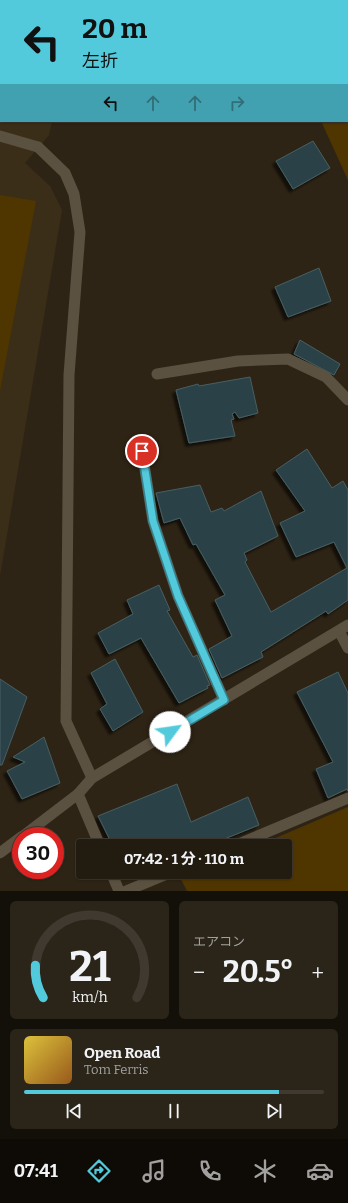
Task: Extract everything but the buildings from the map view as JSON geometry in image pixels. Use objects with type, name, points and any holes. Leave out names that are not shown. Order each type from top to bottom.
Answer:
[{"type":"street","points":[[0,136],[38,147],[65,173],[74,194],[80,232],[69,375],[66,721],[92,778]]},
{"type":"street","points":[[157,374],[238,361],[288,359],[326,377],[348,400]]},
{"type":"street","points":[[142,451],[153,521],[165,559],[178,596],[224,700]]},
{"type":"street","points":[[35,827],[78,794],[92,778],[344,628],[348,648]]},
{"type":"street","points":[[78,794],[97,839]]},
{"type":"street","points":[[251,839],[348,798]]},
{"type":"street","points":[[0,853],[12,844]]},
{"type":"street","points":[[114,879],[120,891]]},
{"type":"street","points":[[126,891],[155,879]]},
{"type":"shaded area","points":[[0,122],[52,122],[49,135],[25,163],[50,186],[62,210],[0,576]]},
{"type":"shaded area","points":[[321,122],[348,122],[348,180]]},
{"type":"shaded area","points":[[0,195],[36,201],[0,391]]},
{"type":"shaded area","points":[[348,807],[348,891],[187,891],[181,879],[292,879],[292,839],[273,839]]},
{"type":"route","points":[[142,451],[153,521],[178,596],[224,700],[170,732]]}]
